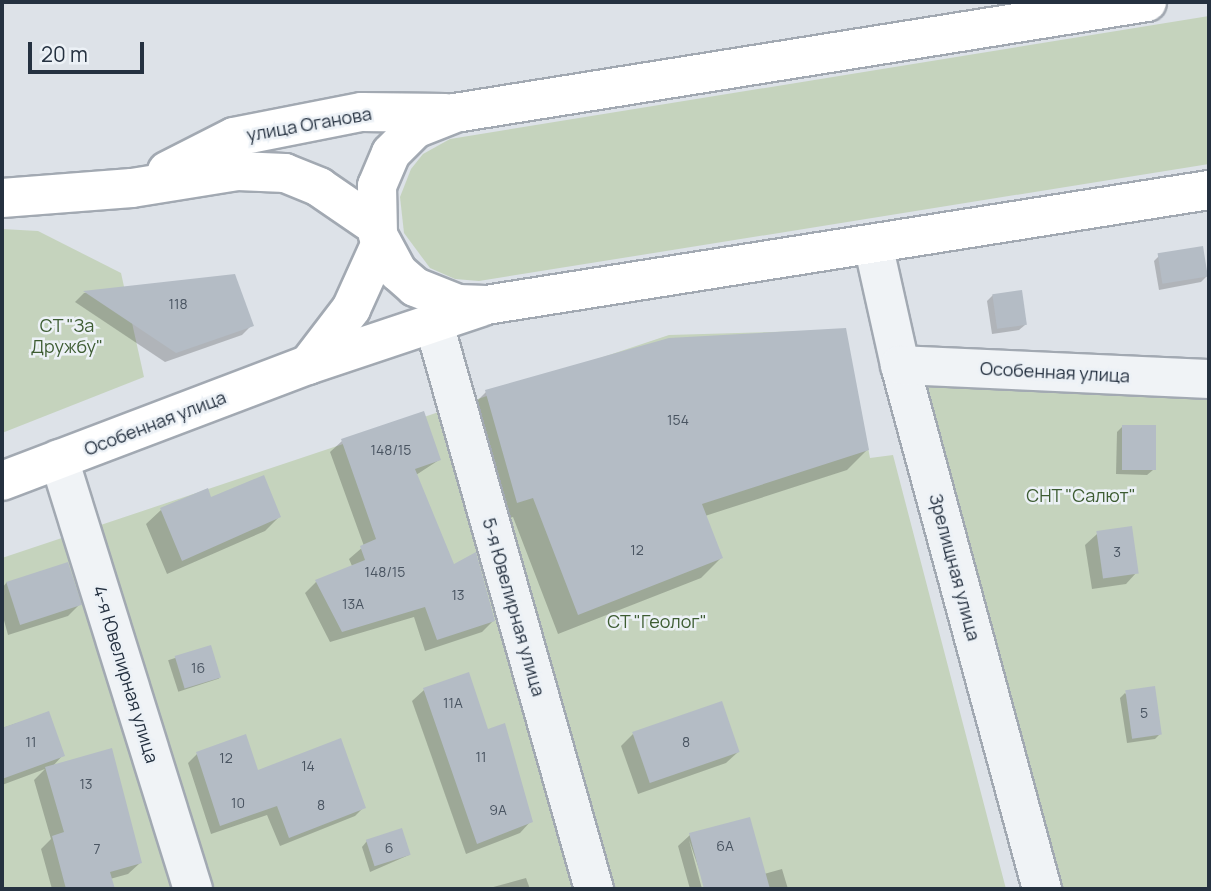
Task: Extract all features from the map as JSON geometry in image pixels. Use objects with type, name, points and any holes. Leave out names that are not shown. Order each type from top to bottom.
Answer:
[{"type":"main road","points":[[308,365],[351,309],[379,235],[377,186],[391,153],[415,129],[455,113],[1147,2]]},
{"type":"main road","name":"улица Оганова","points":[[132,188],[234,137],[362,112],[455,113]]},
{"type":"main road","name":"улица Оганова","points":[[2,198],[132,188],[238,171],[285,173],[319,187],[379,235]]},
{"type":"main road","points":[[379,235],[398,272],[433,298],[486,305],[1209,190]]},
{"type":"main road","name":"Особенная улица","points":[[2,481],[308,365],[486,305]]},
{"type":"street","name":"Зрелищная улица","points":[[873,244],[900,365],[1042,889]]},
{"type":"street","name":"5-я Ювелирная улица","points":[[434,324],[594,889]]},
{"type":"street","name":"Особенная улица","points":[[900,365],[1209,379]]},
{"type":"street","name":"4-я Ювелирная улица","points":[[59,459],[193,889]]},
{"type":"green space","points":[[1209,16],[1209,164],[479,281],[455,279],[430,268],[404,233],[400,197],[411,169],[423,154],[450,139]]},
{"type":"green space","name":"СТ \"За Дружбу\"","points":[[2,229],[38,231],[121,273],[144,377],[2,433]]},
{"type":"green space","name":"СТ \"Геолог\"","points":[[845,330],[870,458],[893,455],[1006,889],[2,889],[2,558],[669,335]]},
{"type":"green space","name":"СНТ \"Салют\"","points":[[916,356],[1209,370],[1209,889],[1049,889]]},
{"type":"building","points":[[1203,246],[1208,277],[1162,284],[1158,253]]},
{"type":"building","points":[[235,274],[254,326],[176,353],[83,291]]},
{"type":"building","points":[[1022,290],[1027,325],[997,329],[992,294]]},
{"type":"building","points":[[846,328],[869,450],[702,504],[723,558],[578,615],[533,498],[517,503],[485,390],[669,338]]},
{"type":"building","points":[[424,411],[441,460],[415,469],[454,564],[476,552],[495,621],[437,640],[425,607],[342,632],[315,580],[365,560],[360,546],[376,539],[341,439]]},
{"type":"building","points":[[1122,425],[1156,425],[1156,470],[1122,470]]},
{"type":"building","points":[[264,475],[281,517],[182,561],[160,508],[208,488],[211,497]]},
{"type":"building","points":[[1132,526],[1139,574],[1103,579],[1096,531]]},
{"type":"building","points":[[68,562],[82,605],[20,625],[6,582]]},
{"type":"building","points":[[211,645],[221,678],[185,689],[175,656]]},
{"type":"building","points":[[469,672],[488,729],[505,723],[533,822],[477,844],[423,688]]},
{"type":"building","points":[[1155,686],[1162,735],[1132,739],[1125,690]]},
{"type":"building","points":[[722,701],[740,752],[650,783],[632,732]]},
{"type":"building","points":[[49,711],[65,756],[2,779],[2,728]]},
{"type":"building","points":[[246,734],[258,770],[341,738],[366,808],[289,838],[277,806],[220,826],[196,752]]},
{"type":"building","points":[[112,748],[142,863],[110,872],[115,889],[66,889],[52,836],[64,832],[45,767]]},
{"type":"building","points":[[750,817],[770,889],[704,889],[689,833]]},
{"type":"building","points":[[402,828],[411,855],[375,866],[366,840]]}]
